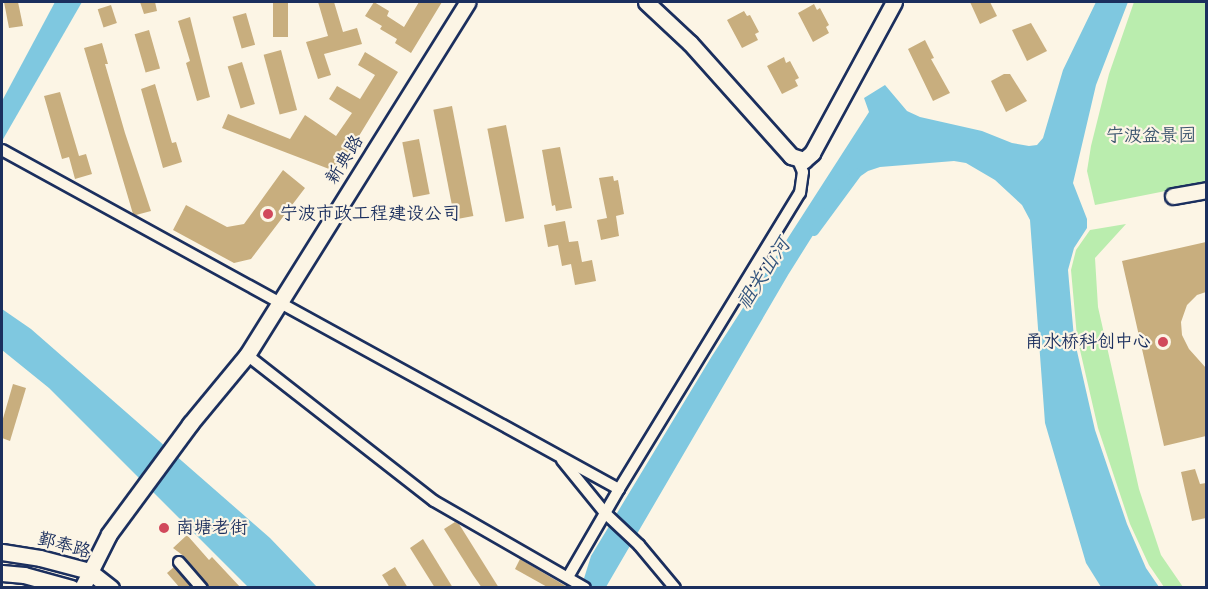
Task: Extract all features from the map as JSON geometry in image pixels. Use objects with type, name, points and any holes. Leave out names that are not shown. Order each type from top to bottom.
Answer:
[{"type":"main road","name":"新典路","points":[[82,588],[109,534],[190,424],[247,355],[278,302],[468,2]]},
{"type":"main road","points":[[646,2],[690,43],[790,156],[798,160],[808,158],[812,153],[894,2]]},
{"type":"main road","points":[[1173,196],[1206,190]]},
{"type":"main road","name":"鄞奉路","points":[[2,552],[40,558],[89,571],[111,588]]},
{"type":"main road","points":[[64,586],[89,571]]},
{"type":"main road","name":"鄞奉路","points":[[2,573],[64,586]]},
{"type":"street","points":[[2,150],[619,489]]},
{"type":"street","points":[[568,577],[608,516],[619,489],[800,193],[803,172],[798,160]]},
{"type":"street","points":[[247,355],[434,501],[582,585]]},
{"type":"street","points":[[559,456],[608,516],[638,544],[675,588]]},
{"type":"street","points":[[179,562],[202,588]]},
{"type":"green space","name":"宁波盆景园","points":[[1134,2],[1206,2],[1206,183],[1095,205],[1087,171],[1091,146],[1109,74]]},
{"type":"green space","points":[[1126,224],[1095,258],[1098,307],[1139,489],[1161,555],[1183,587],[1164,587],[1149,565],[1130,524],[1098,428],[1077,337],[1071,270],[1076,250],[1090,230]]},
{"type":"water","points":[[55,2],[82,2],[2,141],[2,101]]},
{"type":"water","points":[[1096,2],[1128,2],[1096,85],[1073,183],[1087,219],[1087,228],[1074,248],[1068,270],[1074,338],[1095,430],[1127,524],[1146,568],[1159,587],[1101,587],[1086,563],[1045,423],[1030,220],[1022,205],[995,180],[966,163],[954,161],[880,167],[868,171],[842,189],[788,275],[606,587],[581,588],[591,556],[712,356],[869,112],[864,98],[885,85],[907,111],[920,117],[982,131],[1012,143],[1037,145],[1043,138],[1063,70]]},
{"type":"water","points":[[2,309],[31,329],[270,538],[317,587],[248,587],[49,388],[2,350]]},
{"type":"building","points":[[4,2],[18,2],[23,26],[9,28]]},
{"type":"building","points":[[140,2],[155,2],[157,11],[144,14]]},
{"type":"building","points":[[273,2],[288,2],[288,37],[273,37]]},
{"type":"building","points":[[318,2],[334,2],[343,32],[357,28],[362,44],[324,54],[331,75],[318,79],[306,42],[328,36]]},
{"type":"building","points":[[374,2],[389,11],[387,16],[404,27],[419,2],[442,2],[411,53],[395,43],[397,39],[380,29],[382,26],[365,16]]},
{"type":"building","points":[[970,2],[990,2],[997,16],[980,24]]},
{"type":"building","points":[[814,4],[817,10],[820,8],[829,25],[826,27],[829,33],[813,42],[798,13]]},
{"type":"building","points":[[111,5],[117,23],[104,27],[98,9]]},
{"type":"building","points":[[744,11],[747,16],[750,15],[759,32],[755,34],[758,40],[742,48],[727,20]]},
{"type":"building","points":[[246,13],[255,45],[242,49],[233,17]]},
{"type":"building","points":[[190,17],[210,97],[197,101],[186,63],[190,61],[178,21]]},
{"type":"building","points":[[1031,23],[1047,51],[1027,61],[1012,30]]},
{"type":"building","points":[[149,30],[160,68],[146,73],[135,34]]},
{"type":"building","points":[[925,40],[934,58],[931,59],[950,93],[933,101],[908,49]]},
{"type":"building","points":[[102,43],[108,64],[105,64],[125,133],[151,211],[136,215],[133,214],[84,48]]},
{"type":"building","points":[[281,50],[297,110],[280,115],[264,55]]},
{"type":"building","points":[[365,52],[398,72],[337,172],[222,128],[228,114],[290,139],[305,115],[336,136],[352,113],[329,99],[337,86],[360,99],[375,75],[358,65]]},
{"type":"building","points":[[784,57],[786,63],[790,61],[799,78],[795,80],[798,86],[782,94],[767,66]]},
{"type":"building","points":[[242,62],[255,104],[241,108],[228,66]]},
{"type":"building","points":[[1004,74],[1010,74],[1027,101],[1006,112],[991,81]]},
{"type":"building","points":[[155,84],[172,143],[176,142],[182,162],[163,168],[141,89]]},
{"type":"building","points":[[60,92],[79,156],[86,154],[92,174],[75,179],[69,157],[62,159],[44,96]]},
{"type":"building","points":[[452,106],[473,216],[455,220],[433,110]]},
{"type":"building","points":[[506,125],[524,218],[505,222],[487,129]]},
{"type":"building","points":[[419,139],[430,194],[413,197],[402,142]]},
{"type":"building","points":[[560,147],[572,208],[556,211],[555,205],[552,206],[542,150]]},
{"type":"building","name":"宁波市政工程建设公司","points":[[283,170],[305,188],[251,259],[234,263],[173,230],[186,205],[227,227],[244,224]]},
{"type":"building","points":[[613,176],[614,181],[618,180],[624,214],[616,216],[619,236],[601,240],[597,220],[607,218],[599,178]]},
{"type":"building","points":[[565,221],[569,242],[578,241],[582,262],[592,260],[596,281],[575,285],[571,264],[562,266],[558,245],[548,247],[544,225]]},
{"type":"building","name":"甬水桥科创中心","points":[[1206,242],[1206,292],[1197,295],[1187,305],[1181,322],[1182,335],[1189,349],[1206,368],[1206,436],[1164,446],[1122,261]]},
{"type":"building","points":[[13,384],[26,388],[10,441],[2,438],[2,422]]},
{"type":"building","points":[[1195,469],[1200,484],[1206,483],[1206,518],[1192,521],[1181,472]]},
{"type":"building","points":[[455,522],[459,524],[499,588],[482,588],[473,575],[444,529]]},
{"type":"building","points":[[187,535],[209,560],[212,557],[241,588],[209,588],[185,557],[173,548]]},
{"type":"building","points":[[423,539],[453,588],[435,588],[410,548]]},
{"type":"building","points":[[520,559],[569,588],[549,588],[515,569]]},
{"type":"building","points":[[174,567],[192,588],[180,588],[167,573]]},
{"type":"building","points":[[395,567],[408,588],[390,588],[382,575]]},
{"type":"waterway","name":"祖关山河","points":[[814,231],[856,174]]},
{"type":"place","name":"宁波市政工程建设公司","points":[[268,214]]},
{"type":"place","name":"甬水桥科创中心","points":[[1163,342]]},
{"type":"place","name":"南塘老街","points":[[164,528]]}]
